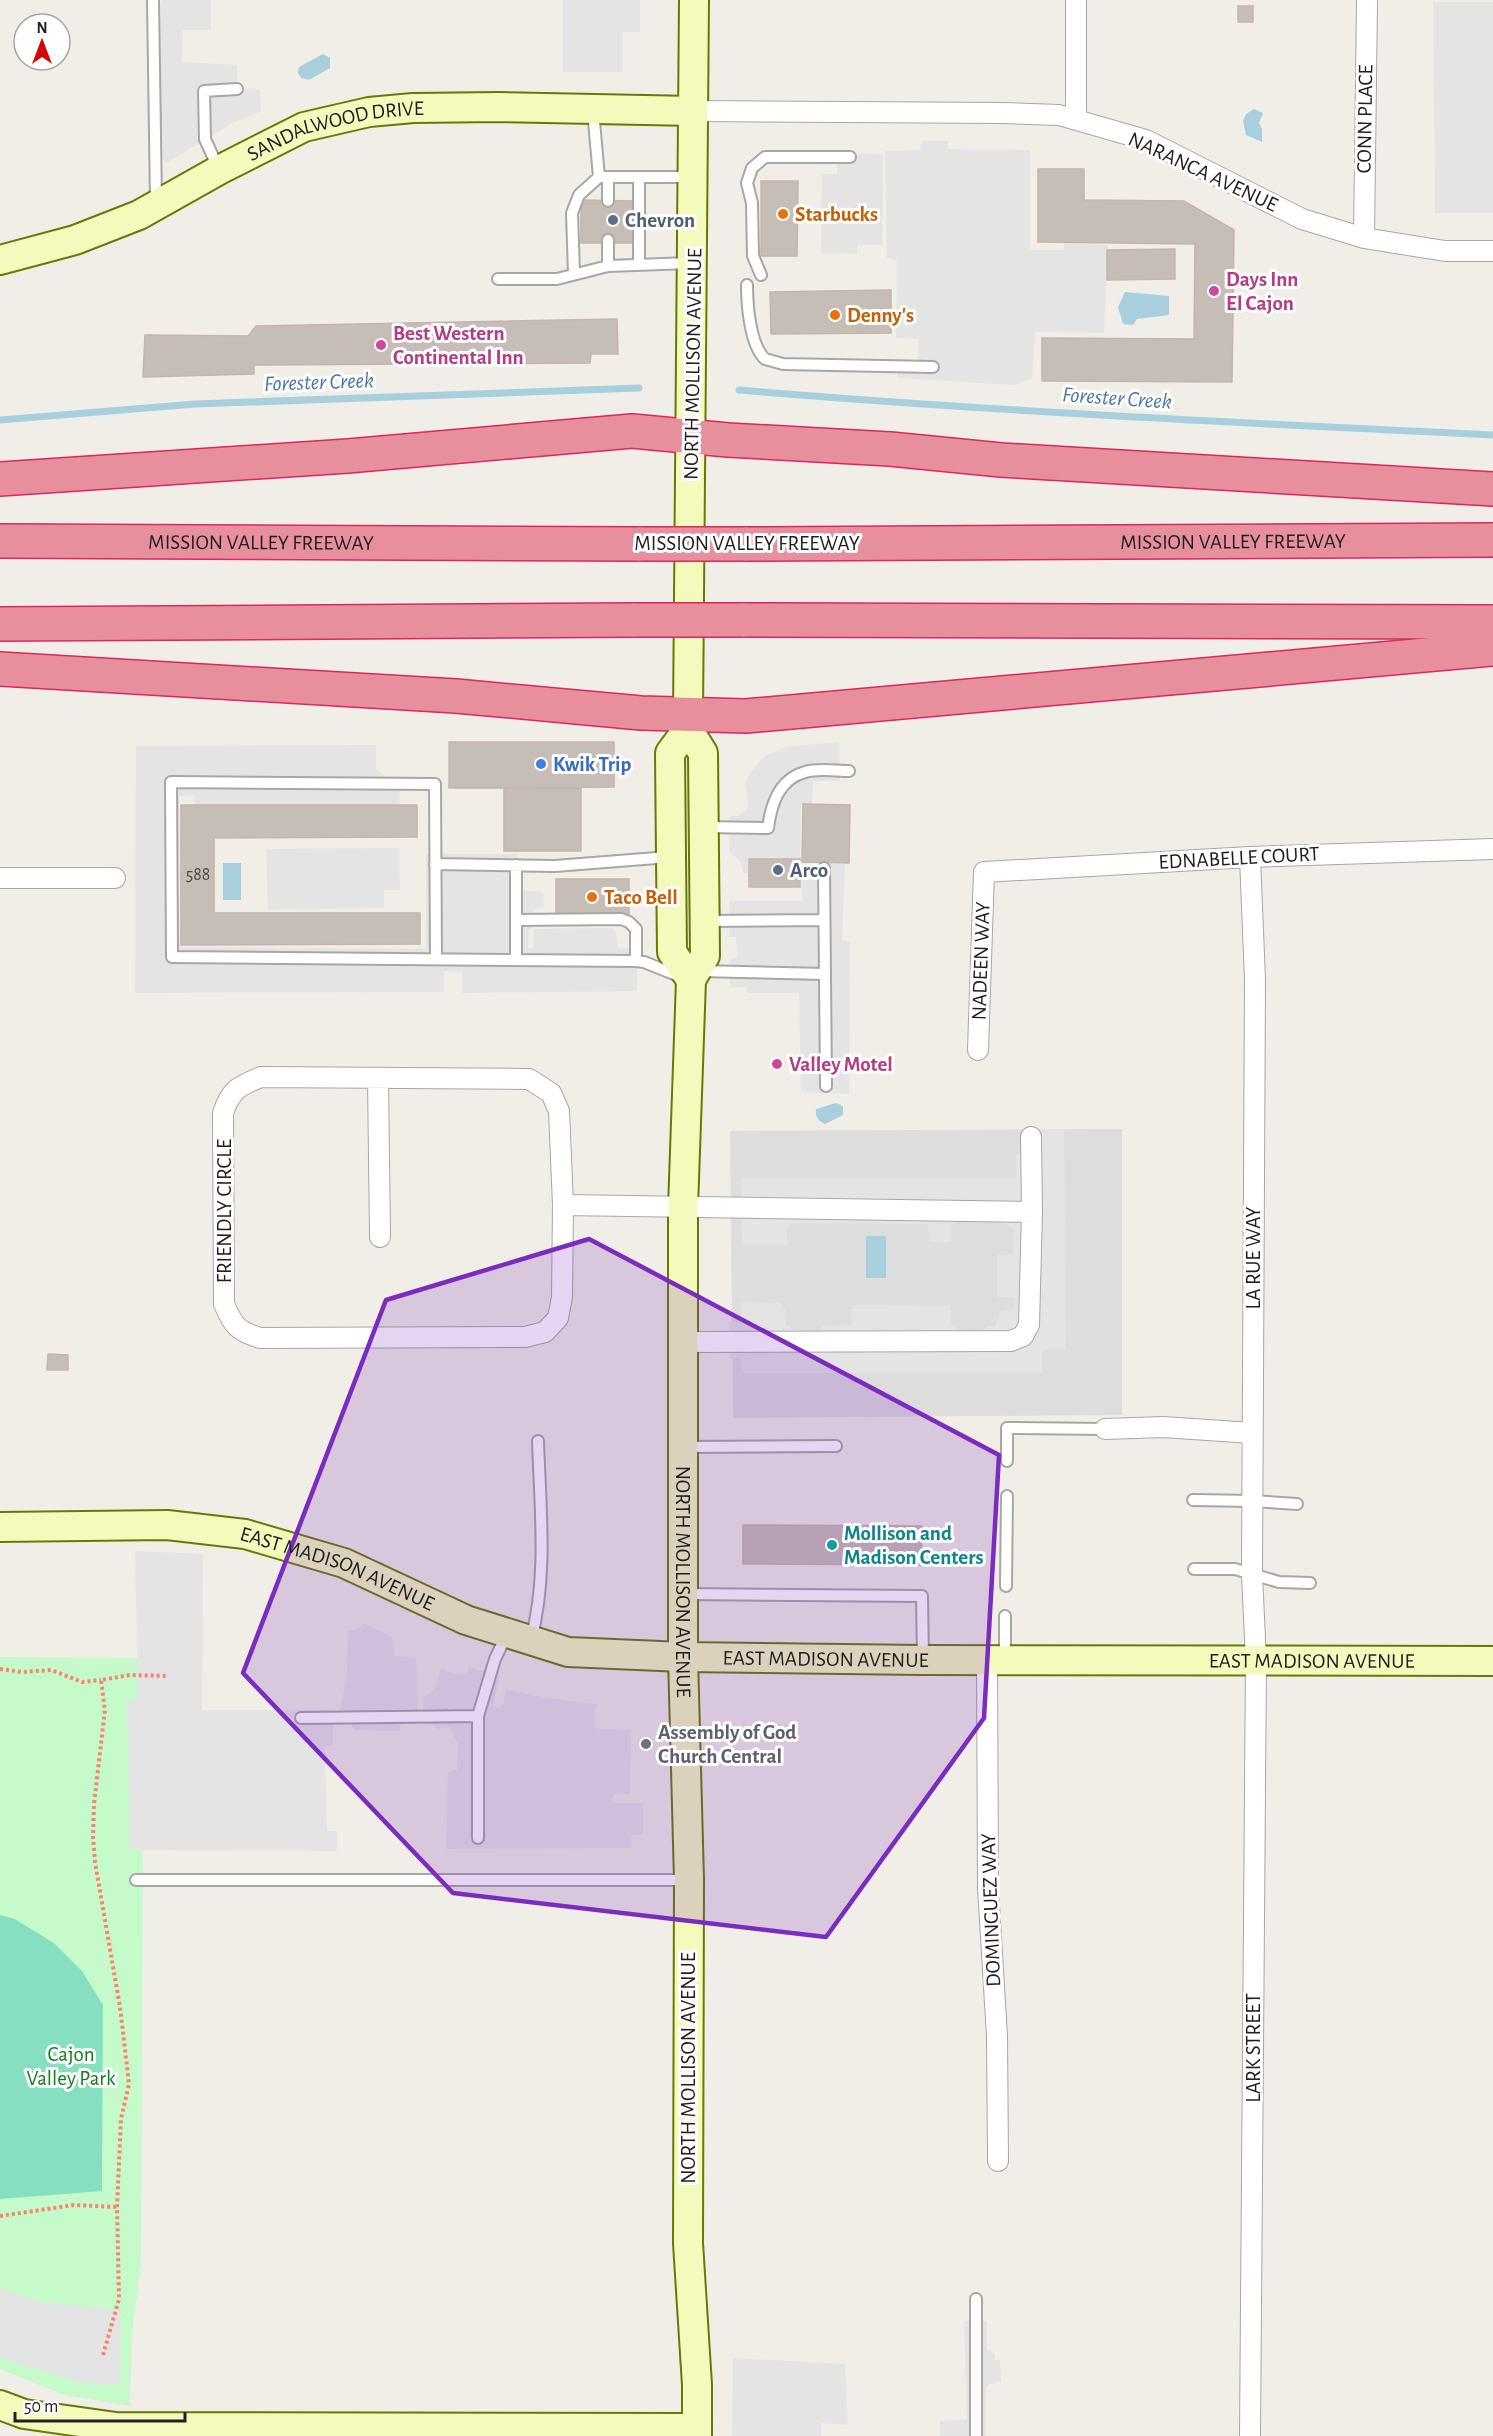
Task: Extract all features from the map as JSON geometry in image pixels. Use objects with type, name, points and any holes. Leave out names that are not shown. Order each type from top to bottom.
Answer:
[{"type":"highway","points":[[0,479],[348,456],[632,431],[692,437],[890,449],[1001,460],[1493,489]]},
{"type":"highway","name":"MISSION VALLEY FREEWAY","points":[[0,541],[745,544],[1493,540]]},
{"type":"highway","points":[[0,624],[636,620],[1493,622]]},
{"type":"highway","points":[[0,669],[456,696],[641,713],[688,722],[1493,649]]},
{"type":"street","name":"NORTH MOLLISON AVENUE","points":[[694,0],[688,722],[703,753],[705,956],[693,975],[683,1208],[685,1342],[683,1657],[689,1880],[688,2244],[697,2385],[697,2432]]},
{"type":"street","points":[[1076,0],[1076,120]]},
{"type":"street","name":"CONN PLACE","points":[[1364,238],[1366,0]]},
{"type":"street","name":"SANDALWOOD DRIVE","points":[[0,260],[75,240],[139,215],[219,170],[304,127],[369,112],[413,108],[593,108],[694,111]]},
{"type":"street","name":"NARANCA AVENUE","points":[[694,111],[1003,113],[1059,116],[1146,140],[1302,219],[1364,238],[1445,251],[1493,250]]},
{"type":"street","points":[[688,722],[670,753],[672,952],[693,975]]},
{"type":"street","name":"EDNABELLE COURT","points":[[984,872],[1250,857],[1493,849]]},
{"type":"street","name":"LA RUE WAY","points":[[1250,857],[1255,980],[1252,1575],[1256,1660]]},
{"type":"street","points":[[671,863],[685,879],[688,906],[693,919],[704,921]]},
{"type":"street","name":"NADEEN WAY","points":[[978,1050],[984,872]]},
{"type":"street","points":[[0,878],[115,878]]},
{"type":"street","name":"FRIENDLY CIRCLE","points":[[261,1077],[378,1078],[529,1079],[551,1093],[560,1111],[563,1206],[562,1297],[558,1318],[545,1332],[525,1337],[260,1338],[243,1333],[232,1322],[224,1304],[224,1113],[228,1098],[239,1086],[261,1077]]},
{"type":"street","points":[[378,1078],[380,1237]]},
{"type":"street","points":[[685,1342],[1011,1341],[1023,1336],[1029,1325],[1031,1137]]},
{"type":"street","points":[[563,1206],[1032,1212]]},
{"type":"street","points":[[1105,1429],[1162,1427],[1252,1433]]},
{"type":"street","name":"EAST MADISON AVENUE","points":[[0,1527],[167,1525],[245,1534],[345,1563],[466,1620],[568,1652],[683,1657],[923,1660],[1493,1661]]},
{"type":"street","name":"DOMINGUEZ WAY","points":[[996,1659],[988,1888],[997,2036],[998,2161]]},
{"type":"street","name":"LARK STREET","points":[[1250,2436],[1256,1660]]},
{"type":"street","points":[[0,2405],[24,2414],[92,2430],[116,2427],[697,2432]]},
{"type":"lane","points":[[153,0],[156,206]]},
{"type":"lane","points":[[219,170],[205,139],[204,91],[237,89]]},
{"type":"lane","points":[[593,108],[608,201]]},
{"type":"lane","points":[[761,275],[753,256],[752,202],[747,183],[752,168],[765,157],[850,157]]},
{"type":"lane","points":[[574,274],[573,213],[579,195],[603,177],[694,177]]},
{"type":"lane","points":[[639,177],[639,264]]},
{"type":"lane","points":[[608,240],[608,266]]},
{"type":"lane","points":[[498,279],[557,279],[608,266],[693,263]]},
{"type":"lane","points":[[747,285],[747,306],[756,345],[765,359],[783,364],[933,367]]},
{"type":"lane","points":[[704,827],[768,828],[774,796],[790,780],[806,771],[849,771]]},
{"type":"lane","points":[[436,959],[435,784],[171,782],[172,957],[636,961],[693,975],[825,974]]},
{"type":"lane","points":[[435,864],[555,866],[671,863]]},
{"type":"lane","points":[[516,865],[516,960]]},
{"type":"lane","points":[[824,868],[826,1086]]},
{"type":"lane","points":[[516,920],[621,919],[630,922],[636,929],[636,961]]},
{"type":"lane","points":[[704,921],[824,920]]},
{"type":"lane","points":[[1007,1461],[1007,1428],[1105,1429]]},
{"type":"lane","points":[[478,1838],[478,1716],[495,1659],[519,1637],[538,1612],[541,1583],[538,1441]]},
{"type":"lane","points":[[683,1447],[836,1446]]},
{"type":"lane","points":[[1006,1496],[1006,1586]]},
{"type":"lane","points":[[1193,1500],[1297,1504]]},
{"type":"lane","points":[[1194,1569],[1235,1569],[1279,1582],[1310,1582]]},
{"type":"lane","points":[[685,1594],[922,1596],[923,1660]]},
{"type":"lane","points":[[996,1659],[1005,1616]]},
{"type":"lane","points":[[302,1718],[478,1716]]},
{"type":"lane","points":[[136,1880],[689,1880]]},
{"type":"lane","points":[[976,2299],[976,2436]]},
{"type":"path","points":[[0,1668],[22,1672],[51,1670],[82,1682],[130,1675],[168,1676]]},
{"type":"path","points":[[100,1680],[105,1710],[94,1804],[93,1837],[95,1862],[120,2007],[129,2084],[121,2119],[117,2206],[119,2299],[104,2355]]},
{"type":"path","points":[[0,2216],[74,2205],[117,2206]]},
{"type":"highlighted area","points":[[589,1239],[999,1455],[984,1718],[826,1937],[453,1893],[243,1673],[386,1300]]},
{"type":"shaded area","points":[[161,0],[211,0],[211,30],[183,30],[182,62],[237,65],[237,88],[260,89],[261,111],[233,123],[166,163],[160,156]]},
{"type":"shaded area","points":[[563,0],[640,0],[640,32],[623,32],[623,72],[563,72]]},
{"type":"shaded area","points":[[1433,2],[1493,2],[1493,213],[1435,213]]},
{"type":"shaded area","points":[[921,141],[948,141],[948,149],[1030,150],[1030,250],[1064,250],[1064,243],[1108,245],[1104,333],[1035,332],[1032,378],[1015,385],[897,378],[898,369],[918,369],[918,339],[896,338],[897,260],[887,258],[885,151],[920,150]]},
{"type":"shaded area","points":[[837,153],[883,154],[882,245],[857,245],[857,254],[821,253],[822,174],[837,174]]},
{"type":"shaded area","points":[[839,742],[840,781],[813,781],[812,804],[801,805],[800,872],[743,873],[740,861],[729,851],[730,816],[739,816],[748,808],[745,785],[749,774],[765,756],[785,747]]},
{"type":"shaded area","points":[[376,745],[376,769],[400,790],[399,807],[195,807],[194,795],[179,796],[180,947],[426,949],[426,854],[517,854],[520,890],[543,892],[544,908],[534,909],[528,948],[533,948],[534,929],[612,928],[616,932],[618,948],[637,949],[637,991],[462,993],[462,972],[444,971],[444,992],[135,993],[136,746]]},
{"type":"shaded area","points":[[399,848],[400,890],[384,890],[384,908],[268,910],[266,849]]},
{"type":"shaded area","points":[[802,864],[845,864],[842,940],[850,942],[849,1094],[801,1092],[799,993],[747,993],[747,987],[730,987],[730,959],[737,957],[736,937],[729,937],[729,901],[802,901]]},
{"type":"shaded area","points":[[1122,1129],[1122,1415],[733,1418],[730,1131]]},
{"type":"shaded area","points":[[1064,1130],[1066,1349],[1046,1349],[1042,1353],[1042,1373],[742,1373],[741,1358],[729,1359],[729,1322],[741,1322],[740,1302],[781,1303],[785,1310],[785,1324],[795,1331],[821,1330],[823,1326],[852,1325],[851,1305],[950,1306],[951,1323],[960,1331],[984,1330],[987,1326],[995,1326],[1001,1311],[1015,1309],[1015,1298],[997,1297],[997,1255],[1013,1255],[1014,1228],[1003,1223],[959,1221],[951,1224],[951,1242],[929,1242],[928,1224],[791,1223],[787,1227],[787,1245],[742,1245],[741,1178],[1016,1178],[1016,1153],[1024,1153],[1024,1131]]},
{"type":"shaded area","points":[[135,1551],[203,1554],[202,1710],[333,1710],[333,1744],[325,1747],[327,1831],[337,1831],[337,1851],[130,1850],[127,1701],[138,1699]]},
{"type":"shaded area","points":[[364,1623],[392,1637],[395,1656],[416,1658],[418,1722],[402,1722],[399,1731],[354,1730],[351,1724],[339,1718],[347,1673],[348,1631],[357,1629]]},
{"type":"shaded area","points":[[469,1667],[499,1676],[494,1706],[498,1708],[503,1705],[506,1689],[544,1698],[597,1704],[595,1727],[631,1730],[630,1794],[614,1794],[612,1801],[615,1803],[643,1803],[643,1834],[631,1835],[631,1848],[446,1849],[448,1772],[457,1770],[458,1744],[449,1727],[437,1729],[434,1725],[423,1724],[423,1697],[430,1694],[435,1687],[441,1669],[461,1675],[467,1673]]},
{"type":"shaded area","points":[[0,2288],[39,2302],[121,2310],[120,2385],[79,2382],[0,2358]]},
{"type":"shaded area","points":[[964,2321],[987,2321],[987,2349],[995,2354],[995,2360],[1000,2360],[1001,2382],[989,2384],[986,2388],[986,2436],[940,2436],[940,2421],[967,2419]]},
{"type":"shaded area","points":[[733,2358],[845,2364],[848,2425],[821,2423],[821,2436],[732,2436]]},
{"type":"green space","name":"Cajon Valley Park","points":[[0,1657],[138,1658],[143,1867],[141,2265],[132,2333],[130,2406],[64,2395],[0,2369]]},
{"type":"green space","points":[[0,1915],[15,1919],[55,1944],[82,1971],[103,2005],[102,2191],[0,2199]]},
{"type":"water","points":[[323,54],[330,58],[330,68],[309,80],[301,78],[298,73],[299,67]]},
{"type":"water","points":[[1254,109],[1263,113],[1259,123],[1262,129],[1262,142],[1246,135],[1243,121],[1246,114]]},
{"type":"water","points":[[1125,292],[1169,296],[1169,315],[1137,319],[1133,325],[1123,324],[1118,307]]},
{"type":"water","points":[[223,863],[241,863],[241,900],[223,900]]},
{"type":"water","points":[[836,1103],[843,1106],[843,1115],[825,1124],[819,1120],[816,1109]]},
{"type":"water","points":[[866,1236],[886,1236],[886,1278],[866,1278]]},
{"type":"building","points":[[1238,6],[1253,6],[1253,22],[1238,22]]},
{"type":"building","name":"Days Inn El Cajon","points":[[1038,169],[1084,169],[1084,200],[1184,201],[1234,230],[1232,382],[1042,381],[1042,338],[1194,339],[1195,244],[1038,242]]},
{"type":"building","points":[[761,181],[798,181],[797,256],[761,256]]},
{"type":"building","points":[[581,200],[635,201],[635,243],[581,243]]},
{"type":"building","points":[[1175,249],[1175,279],[1107,280],[1107,250]]},
{"type":"building","points":[[891,290],[891,333],[771,334],[770,292]]},
{"type":"building","name":"Best Western Continental Inn","points":[[617,319],[618,354],[591,354],[590,363],[254,365],[254,374],[143,377],[145,335],[248,336],[256,326]]},
{"type":"building","points":[[449,742],[614,742],[614,787],[449,788]]},
{"type":"building","points":[[504,788],[581,788],[581,851],[504,851]]},
{"type":"building","points":[[803,804],[850,805],[849,863],[802,862]]},
{"type":"building","points":[[181,805],[417,805],[417,837],[214,838],[214,913],[420,913],[420,944],[181,945]]},
{"type":"building","points":[[749,859],[800,859],[800,887],[749,887]]},
{"type":"building","name":"Taco Bell","points":[[556,879],[629,879],[629,915],[556,915]]},
{"type":"building","points":[[48,1354],[68,1355],[68,1370],[47,1370]]},
{"type":"building","name":"Mollison and Madison Centers","points":[[743,1525],[922,1526],[921,1565],[743,1564]]},
{"type":"waterway","name":"Forester Creek","points":[[0,420],[195,404],[639,388]]},
{"type":"waterway","name":"Forester Creek","points":[[739,390],[1022,410],[1493,435]]},
{"type":"place","name":"Starbucks","points":[[783,214]]},
{"type":"place","name":"Chevron","points":[[613,220]]},
{"type":"place","name":"Days Inn El Cajon","points":[[1214,291]]},
{"type":"place","name":"Denny's","points":[[835,315]]},
{"type":"place","name":"Best Western Continental Inn","points":[[381,345]]},
{"type":"place","name":"Kwik Trip","points":[[541,764]]},
{"type":"place","name":"Arco","points":[[778,870]]},
{"type":"place","name":"Taco Bell","points":[[592,897]]},
{"type":"place","name":"Valley Motel","points":[[777,1064]]},
{"type":"place","name":"Mollison and Madison Centers","points":[[832,1545]]},
{"type":"place","name":"Assembly of God Church Central","points":[[646,1744]]}]
